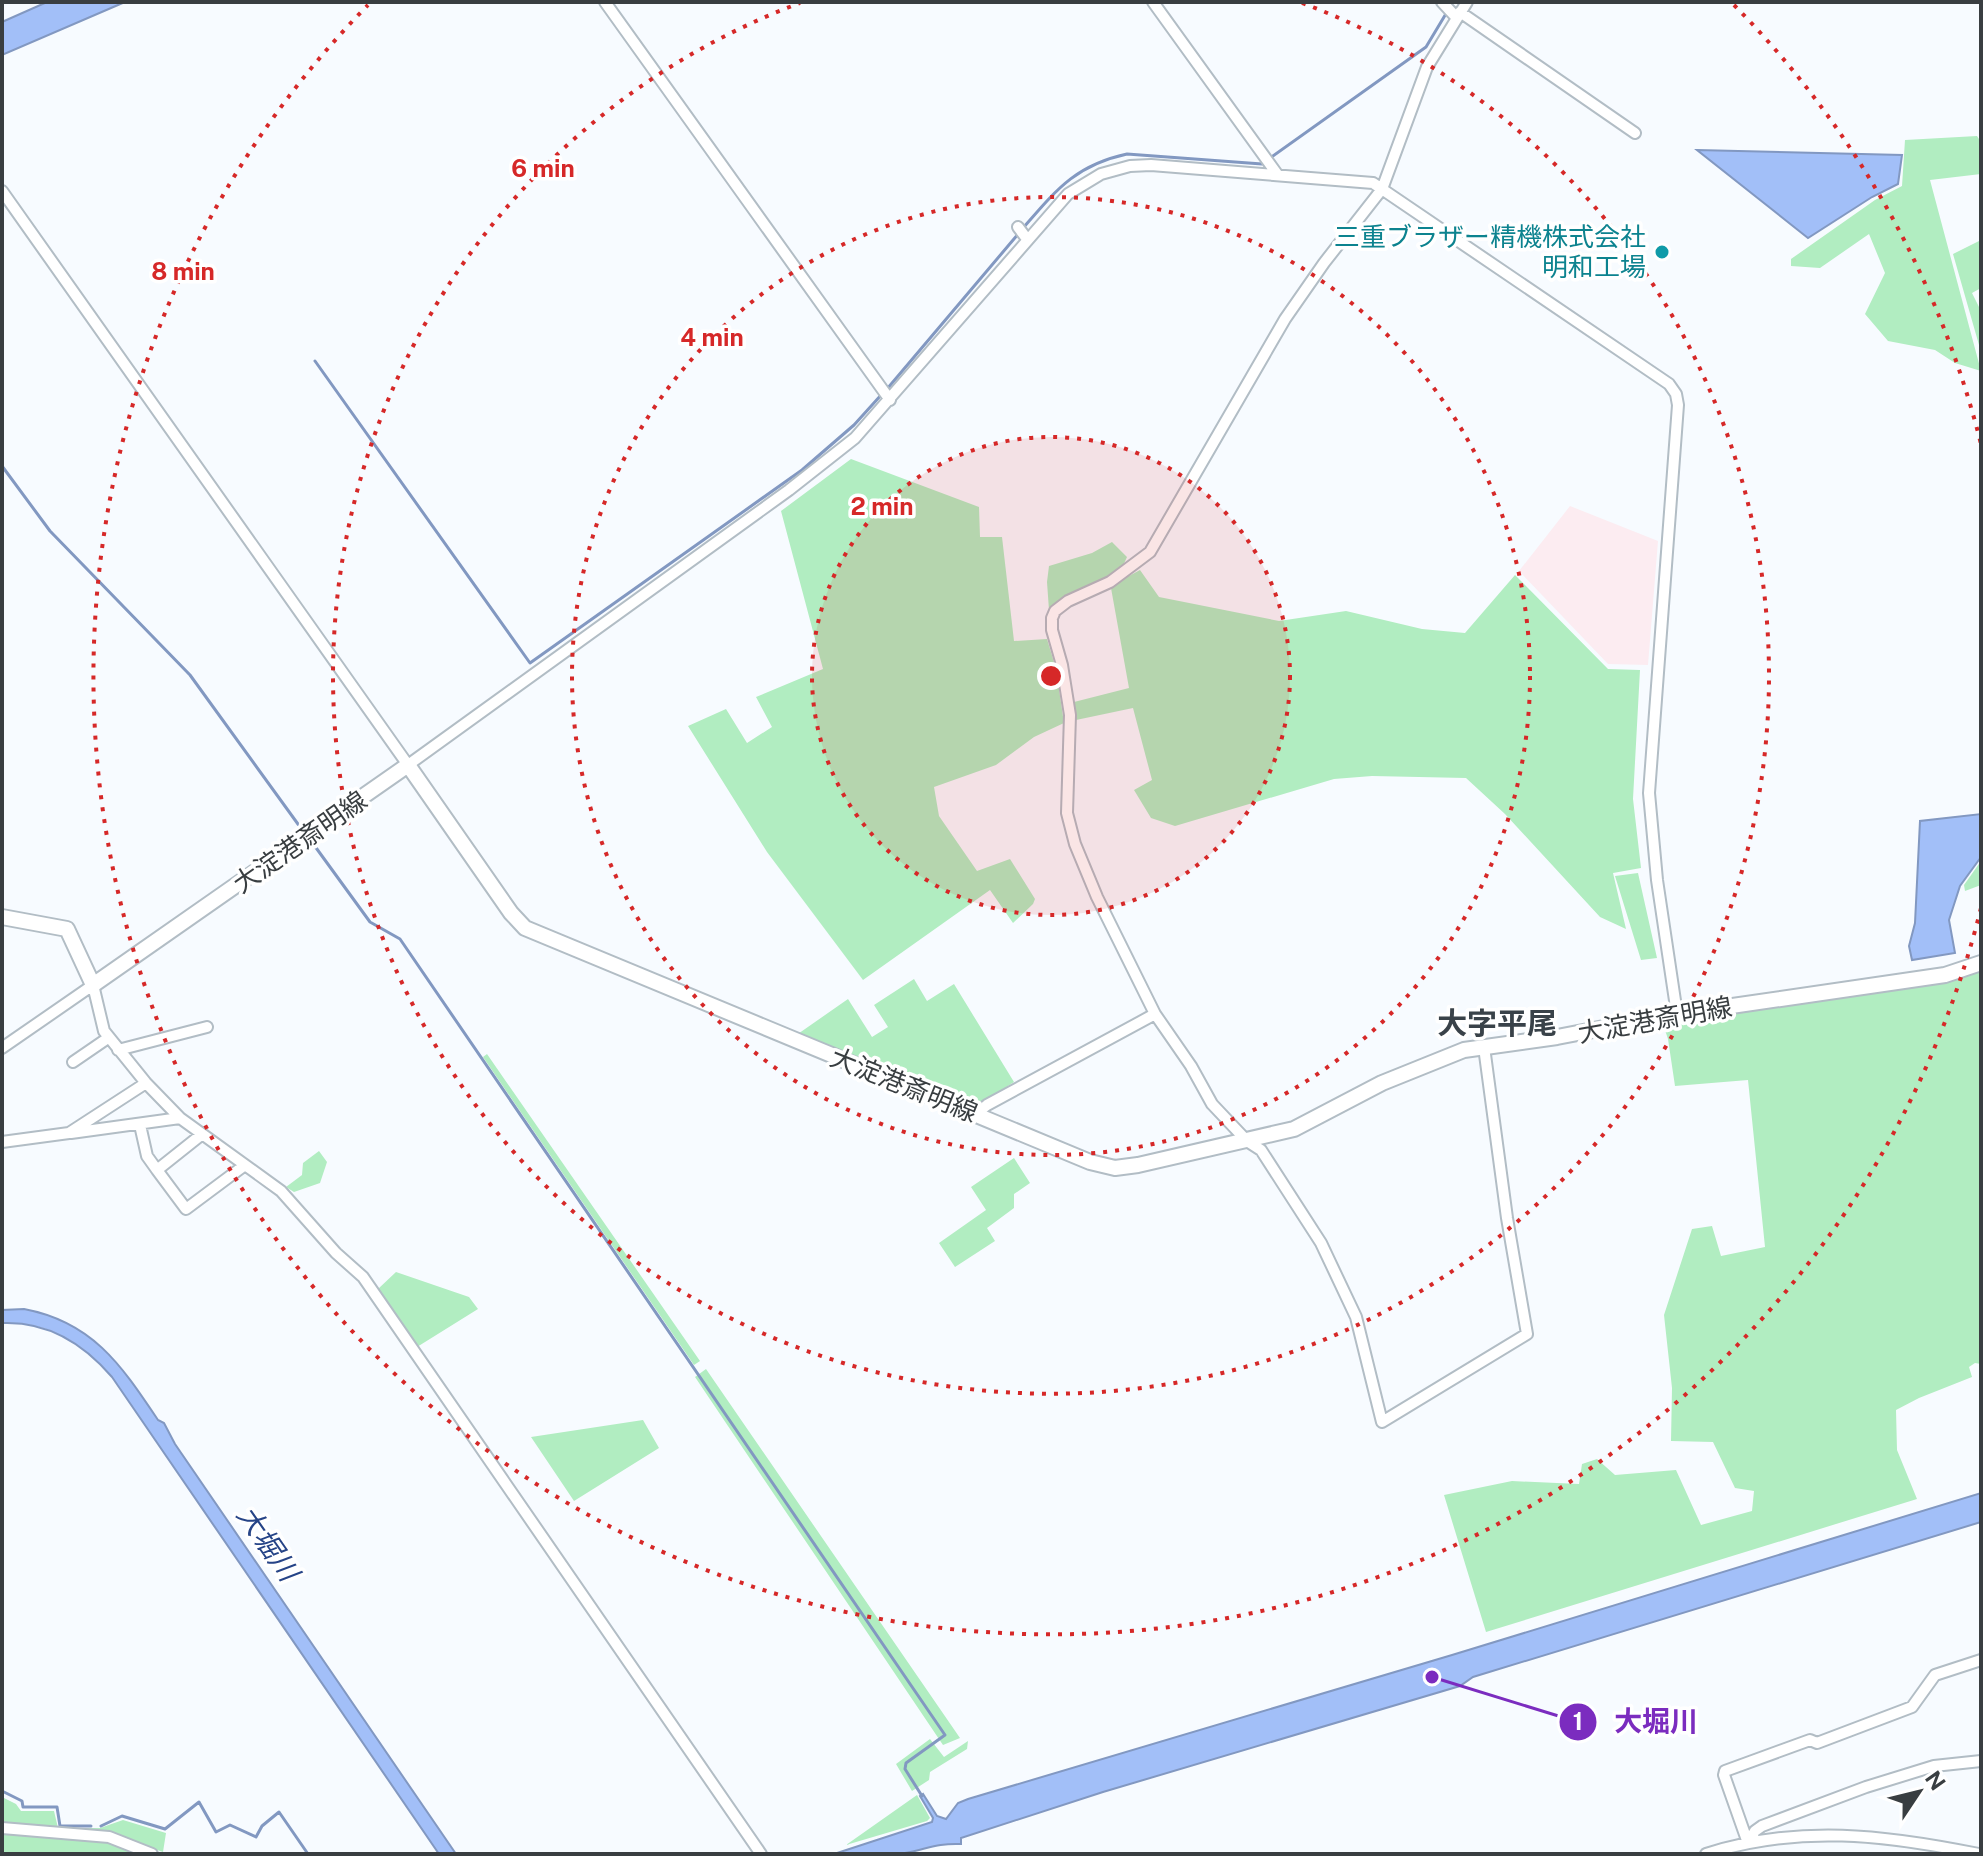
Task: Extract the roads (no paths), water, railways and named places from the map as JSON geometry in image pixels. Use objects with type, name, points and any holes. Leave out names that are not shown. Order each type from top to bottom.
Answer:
[{"type":"main road","name":"大淀港斎明線","points":[[93,985],[408,765],[511,913],[525,928],[1090,1162],[1115,1168],[1147,1164],[1294,1129],[1382,1083],[1464,1050],[1677,1014],[1945,975],[1981,963]]},
{"type":"main road","points":[[2,917],[67,929],[93,985]]},
{"type":"street","points":[[605,2],[886,394]]},
{"type":"street","points":[[1153,2],[1271,165]]},
{"type":"street","points":[[1484,1047],[1507,1218],[1527,1334],[1382,1422],[1356,1317],[1328,1256],[1261,1150],[1247,1141],[1212,1104],[1191,1066],[1155,1014],[1097,897],[1075,844],[1067,813],[1070,715],[1052,618],[1055,611],[1068,601],[1110,582],[1150,552],[1285,319],[1315,274],[1382,189],[1423,74],[1453,8],[1635,133]]},
{"type":"street","points":[[2,191],[408,765],[789,490],[855,438],[886,394],[1023,233],[1090,178],[1110,171],[1151,165],[1271,165],[1368,182],[1669,384],[1676,394],[1678,405],[1649,793],[1657,880],[1677,1014]]},
{"type":"street","points":[[2,1048],[93,985],[99,1016],[108,1038],[146,1083],[201,1135],[281,1191],[336,1253],[363,1277],[761,1854]]},
{"type":"street","points":[[975,1115],[987,1105],[1155,1014]]},
{"type":"street","points":[[118,1050],[207,1027]]},
{"type":"street","points":[[73,1062],[108,1038]]},
{"type":"street","points":[[69,1133],[146,1083]]},
{"type":"street","points":[[2,1142],[180,1118]]},
{"type":"street","points":[[140,1125],[147,1156],[186,1209],[245,1165]]},
{"type":"street","points":[[157,1170],[201,1135]]},
{"type":"street","points":[[1748,1843],[1725,1771],[1810,1740],[1817,1743],[1912,1707],[1935,1675],[1981,1660]]},
{"type":"street","points":[[1748,1843],[1762,1826],[1866,1787],[1943,1763],[1981,1761]]},
{"type":"street","points":[[2,1828],[109,1837],[152,1854]]},
{"type":"street","points":[[1706,1854],[1748,1843],[1833,1833],[1882,1837],[1979,1854]]},
{"type":"water","points":[[47,2],[125,2],[2,55],[2,22]]},
{"type":"water","points":[[1697,150],[1902,155],[1898,184],[1808,238]]},
{"type":"water","points":[[1981,814],[1981,857],[1960,886],[1949,920],[1955,953],[1912,960],[1909,946],[1915,923],[1920,821]]},
{"type":"water","points":[[24,1309],[69,1324],[87,1335],[118,1364],[158,1420],[164,1423],[175,1444],[456,1854],[439,1854],[112,1377],[89,1354],[63,1336],[35,1326],[2,1323],[2,1310]]},
{"type":"water","points":[[1981,1493],[1981,1522],[1473,1677],[1460,1686],[1103,1792],[961,1838],[961,1844],[938,1845],[897,1854],[834,1854],[932,1822],[933,1818],[920,1796],[923,1794],[937,1816],[946,1819],[958,1803],[968,1799]]},
{"type":"waterway","points":[[1919,2],[1942,2]]},
{"type":"waterway","points":[[1270,158],[1426,47],[1447,12]]},
{"type":"waterway","points":[[1024,227],[1069,180],[1094,165],[1127,154],[1264,163]]},
{"type":"waterway","points":[[887,389],[1019,233]]},
{"type":"waterway","points":[[315,361],[530,663],[802,470],[854,425],[882,394]]},
{"type":"waterway","points":[[2,466],[50,531],[190,675],[303,831]]},
{"type":"waterway","points":[[314,845],[370,922],[400,939],[945,1735],[906,1763],[905,1769],[922,1796]]},
{"type":"waterway","points":[[2,1791],[22,1801],[23,1807],[57,1807],[60,1826],[91,1826]]},
{"type":"waterway","points":[[101,1826],[122,1816],[165,1829],[199,1802],[216,1832],[230,1825],[256,1837],[262,1826],[279,1812],[308,1854]]},
{"type":"place","name":"三重ブラザー精機株式会社 明和工場","points":[[1662,252]]},
{"type":"place","name":"大堀川","points":[[1432,1677]]},
{"type":"district","name":"大字平尾","points":[[1497,1024]]}]
